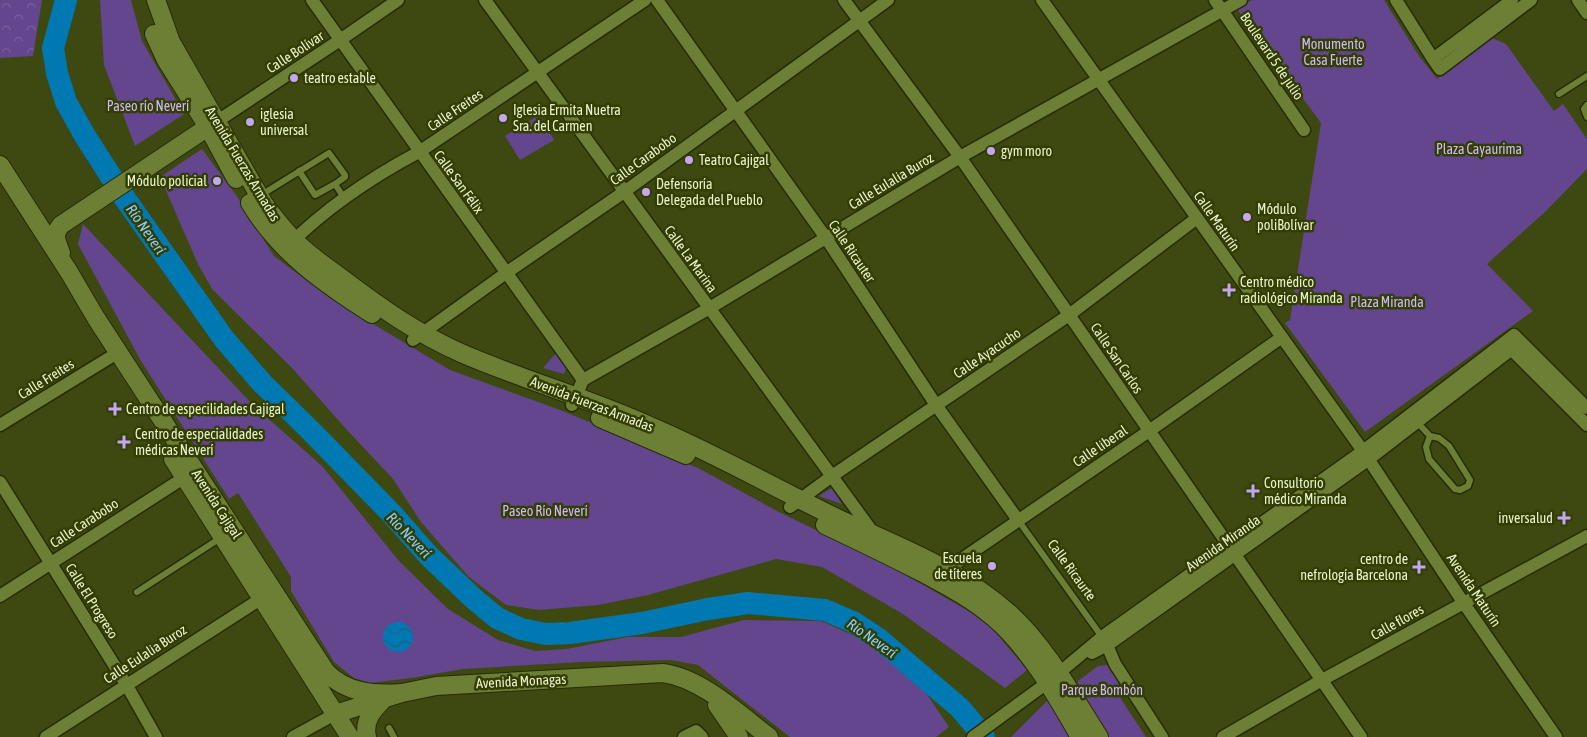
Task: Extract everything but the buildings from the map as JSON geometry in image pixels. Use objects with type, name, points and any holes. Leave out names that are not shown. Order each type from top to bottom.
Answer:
[{"type":"main road","name":"Avenida Fuerzas Armadas","points":[[144,0],[150,23],[166,60],[280,225],[289,245]]},
{"type":"main road","name":"Avenida Fuerzas Armadas","points":[[156,0],[170,42],[256,214],[269,232],[308,254],[389,313],[417,336],[494,367],[578,394],[651,426],[732,464],[796,503],[941,575],[983,592],[1009,614],[1041,648],[1080,737]]},
{"type":"main road","points":[[69,272],[56,238],[56,231],[61,225],[212,124]]},
{"type":"main road","name":"Avenida Cajigal","points":[[0,165],[69,272],[101,326],[326,672],[334,681],[343,686],[358,691],[394,695]]},
{"type":"main road","name":"Avenida Cajigal","points":[[0,184],[350,737]]},
{"type":"main road","name":"Avenida Fuerzas Armadas","points":[[796,503],[874,534],[941,575]]},
{"type":"main road","name":"Avenida Monagas","points":[[335,714],[394,695],[436,686],[663,673],[682,677],[706,691],[769,737]]},
{"type":"main road","name":"Avenida Fuerzas Armadas","points":[[1053,678],[1099,737]]},
{"type":"main road","name":"Avenida Monagas","points":[[706,691],[739,737]]},
{"type":"main road","points":[[367,737],[367,722],[370,714],[394,695]]},
{"type":"street","name":"Calle San Félix","points":[[312,0],[506,273],[578,394]]},
{"type":"street","name":"Calle Bolívar","points":[[212,124],[398,0]]},
{"type":"street","name":"Calle La Marina","points":[[485,0],[708,309],[874,534]]},
{"type":"street","name":"Calle Freites","points":[[289,245],[344,198],[374,177],[419,152],[645,0]]},
{"type":"street","name":"Calle Ricauter","points":[[657,0],[826,238],[936,406],[1018,520]]},
{"type":"street","name":"Calle San Carlos","points":[[844,0],[960,157],[1361,737]]},
{"type":"street","name":"Calle Carabobo","points":[[417,336],[624,192],[888,0]]},
{"type":"street","name":"Calle Maturín","points":[[1042,0],[1366,455]]},
{"type":"street","name":"Calle Eulalia Buroz","points":[[578,394],[708,309],[960,157],[1098,80],[1219,5],[1241,0]]},
{"type":"street","points":[[1396,0],[1440,69],[1531,0]]},
{"type":"street","points":[[1433,59],[1512,0]]},
{"type":"street","points":[[1578,0],[1587,13]]},
{"type":"street","name":"Boulevard 5 de julio","points":[[1219,5],[1304,130]]},
{"type":"street","name":"Calle Ayacucho","points":[[796,503],[832,476],[1069,315],[1197,218]]},
{"type":"street","name":"Calle liberal","points":[[941,575],[1282,337]]},
{"type":"street","points":[[1513,343],[1587,408]]},
{"type":"street","points":[[1513,343],[1587,426]]},
{"type":"street","name":"Avenida Miranda","points":[[973,737],[1366,455],[1513,343]]},
{"type":"street","name":"Avenida Miranda","points":[[1366,455],[1417,422],[1513,343]]},
{"type":"street","name":"Calle Freites","points":[[0,425],[109,358]]},
{"type":"street","name":"Avenida Maturín","points":[[1366,455],[1463,602],[1556,737]]},
{"type":"street","name":"Calle Carabobo","points":[[0,596],[185,477]]},
{"type":"street","name":"Calle El Progreso","points":[[0,482],[126,684],[156,737]]},
{"type":"street","name":"Calle flores","points":[[1223,737],[1463,602],[1587,536]]},
{"type":"street","name":"Calle Eulalia Buroz","points":[[46,737],[262,598]]},
{"type":"street","name":"Calle Ricaurte","points":[[1105,641],[1115,664],[1162,737]]},
{"type":"street","points":[[293,737],[335,714]]},
{"type":"street","points":[[684,737],[696,731],[702,737]]},
{"type":"lane","points":[[1559,94],[1587,76]]},
{"type":"lane","points":[[1587,105],[1584,109],[1587,117]]},
{"type":"lane","points":[[259,196],[326,154],[331,154],[345,177],[315,195],[299,172]]},
{"type":"lane","points":[[334,184],[344,198]]},
{"type":"lane","points":[[1417,422],[1430,436],[1439,438],[1449,446],[1470,480],[1468,486],[1460,490],[1455,489],[1429,459],[1426,446],[1430,436]]},
{"type":"lane","name":"Calle Ricaurte","points":[[1018,520],[1105,641]]},
{"type":"lane","points":[[137,592],[223,536]]},
{"type":"lane","points":[[389,728],[394,737]]},
{"type":"green space","points":[[0,0],[42,0],[33,56],[0,58]]},
{"type":"green space","name":"Paseo río Neverí","points":[[100,0],[131,0],[142,41],[184,114],[135,146],[104,65]]},
{"type":"green space","points":[[1252,0],[1384,0],[1419,56],[1437,79],[1492,38],[1506,44],[1554,111],[1563,104],[1587,139],[1587,169],[1545,212],[1487,264],[1533,311],[1365,432],[1285,323],[1290,320],[1321,123],[1237,9]]},
{"type":"green space","points":[[539,115],[554,140],[520,160],[505,136]]},
{"type":"green space","name":"Paseo Río Neverí","points":[[202,149],[236,195],[274,256],[330,298],[450,370],[563,411],[698,468],[779,512],[894,568],[986,621],[1027,670],[1005,688],[903,614],[822,567],[776,559],[648,595],[598,605],[539,610],[506,605],[469,577],[421,522],[393,479],[292,368],[212,289],[198,264],[160,177]]},
{"type":"green space","points":[[83,224],[253,405],[322,466],[399,561],[448,609],[498,640],[535,651],[566,649],[628,637],[681,637],[744,620],[821,621],[868,642],[924,690],[949,727],[936,737],[790,737],[698,665],[671,660],[582,662],[463,669],[370,683],[354,678],[334,662],[291,591],[291,577],[238,493],[229,499],[141,361],[78,244]]},
{"type":"green space","points":[[556,353],[567,366],[564,374],[543,368]]},
{"type":"green space","points":[[832,488],[842,504],[819,496]]},
{"type":"green space","name":"Parque Bombón","points":[[1115,664],[1126,681],[1121,699],[1146,737],[1105,737],[1079,694],[1078,681],[1098,666]]},
{"type":"green space","points":[[1048,700],[1069,737],[1011,737]]},
{"type":"water","points":[[398,622],[408,627],[413,637],[408,647],[398,652],[388,647],[383,637],[388,627]]},
{"type":"waterway","name":"Río Neverí","points":[[66,0],[53,48],[57,73],[66,102],[85,136],[126,200],[224,339],[262,383],[392,514],[429,556],[497,618],[521,629],[546,634],[570,633],[642,623],[708,609],[748,603],[825,610],[853,622],[879,639],[960,708],[984,737]]},
{"type":"place","name":"teatro estable","points":[[294,78]]},
{"type":"place","name":"Iglesia Ermita Nuetra Sra. del Carmen","points":[[503,118]]},
{"type":"place","name":"iglesia universal","points":[[250,122]]},
{"type":"place","name":"gym moro","points":[[991,151]]},
{"type":"place","name":"Teatro Cajigal","points":[[689,160]]},
{"type":"place","name":"Módulo policial","points":[[217,181]]},
{"type":"place","name":"Defensoría Delegada del Pueblo","points":[[646,192]]},
{"type":"place","name":"Módulo poliBolívar","points":[[1247,217]]},
{"type":"place","name":"Centro médico radiológico Miranda","points":[[1229,290]]},
{"type":"place","name":"Centro de especilidades Cajigal","points":[[115,409]]},
{"type":"place","name":"Centro de especialidades médicas Neverí","points":[[124,442]]},
{"type":"place","name":"Consultorio médico Miranda","points":[[1253,491]]},
{"type":"place","name":"inversalud","points":[[1564,518]]},
{"type":"place","name":"Escuela de títeres","points":[[992,566]]},
{"type":"place","name":"centro de nefrología Barcelona","points":[[1419,567]]},
{"type":"park label","name":"Monumento Casa Fuerte","points":[[1333,52]]},
{"type":"park label","name":"Plaza Cayaurima","points":[[1479,149]]},
{"type":"park label","name":"Plaza Miranda","points":[[1387,302]]}]
